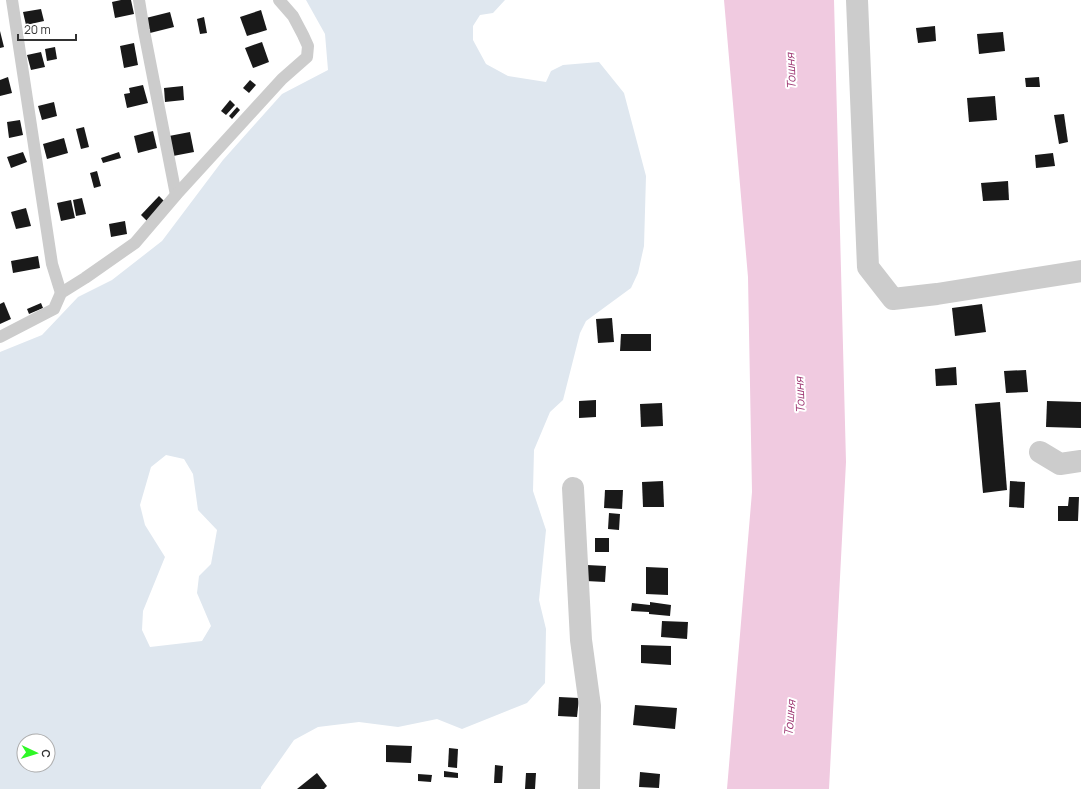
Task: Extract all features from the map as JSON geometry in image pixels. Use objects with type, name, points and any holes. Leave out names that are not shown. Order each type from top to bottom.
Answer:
[{"type":"street","points":[[857,0],[868,267],[893,299],[937,294],[1081,271]]},
{"type":"street","points":[[1040,452],[1060,464],[1081,461]]},
{"type":"street","points":[[573,488],[582,640],[590,706],[589,789]]},
{"type":"lane","points":[[12,0],[52,264],[61,293]]},
{"type":"lane","points":[[139,0],[176,195]]},
{"type":"lane","points":[[0,338],[54,309],[61,293],[135,243],[176,195],[282,79],[307,57],[308,46],[303,35],[293,16],[279,0]]},
{"type":"shaded area","points":[[306,0],[505,0],[493,13],[480,15],[473,26],[473,40],[486,64],[508,76],[546,82],[551,71],[563,65],[599,62],[624,93],[646,176],[644,246],[638,273],[631,288],[586,321],[580,333],[563,400],[550,412],[534,450],[533,491],[546,530],[539,600],[546,629],[545,683],[527,703],[462,729],[437,719],[398,727],[359,722],[318,727],[294,740],[261,789],[0,789],[0,352],[42,335],[78,297],[112,280],[162,241],[223,160],[282,94],[328,70],[325,34]],"holes":[[[166,455],[184,459],[193,474],[198,510],[217,530],[211,564],[199,576],[197,593],[211,626],[202,641],[150,647],[142,630],[143,611],[165,557],[145,525],[140,505],[151,467]]]},
{"type":"water","name":"Тошня","points":[[724,0],[834,0],[846,462],[829,789],[727,789],[752,492],[748,277]]},
{"type":"building","points":[[131,0],[134,14],[115,18],[112,2]]},
{"type":"building","points":[[41,9],[44,21],[26,25],[23,12]]},
{"type":"building","points":[[261,10],[267,30],[247,36],[240,17]]},
{"type":"building","points":[[170,12],[174,27],[150,33],[146,18]]},
{"type":"building","points":[[204,17],[207,33],[200,34],[197,19]]},
{"type":"building","points":[[935,26],[936,41],[918,43],[916,28]]},
{"type":"building","points":[[0,31],[4,47],[0,48]]},
{"type":"building","points":[[1003,32],[1005,51],[979,54],[977,34]]},
{"type":"building","points":[[262,42],[269,62],[253,68],[245,48]]},
{"type":"building","points":[[134,43],[138,65],[124,68],[120,46]]},
{"type":"building","points":[[55,47],[57,59],[47,61],[45,49]]},
{"type":"building","points":[[41,52],[45,67],[31,70],[27,55]]},
{"type":"building","points":[[8,77],[12,93],[0,96],[0,80]]},
{"type":"building","points":[[1039,77],[1040,87],[1026,87],[1025,78]]},
{"type":"building","points":[[250,80],[256,85],[249,93],[243,88]]},
{"type":"building","points":[[143,85],[148,103],[127,108],[124,94],[130,93],[129,88]]},
{"type":"building","points":[[183,86],[184,100],[165,102],[164,88]]},
{"type":"building","points":[[995,96],[997,120],[969,122],[967,98]]},
{"type":"building","points":[[230,100],[235,105],[226,115],[221,111]]},
{"type":"building","points":[[54,102],[57,116],[42,120],[38,106]]},
{"type":"building","points":[[237,107],[240,110],[232,119],[229,116]]},
{"type":"building","points":[[1064,114],[1068,142],[1059,144],[1054,115]]},
{"type":"building","points":[[20,120],[23,135],[9,138],[7,122]]},
{"type":"building","points":[[84,127],[89,147],[81,149],[76,129]]},
{"type":"building","points":[[153,131],[157,148],[138,153],[134,136]]},
{"type":"building","points":[[190,132],[194,152],[173,156],[169,136]]},
{"type":"building","points":[[64,138],[68,153],[47,159],[43,144]]},
{"type":"building","points":[[23,152],[27,162],[11,168],[7,157]]},
{"type":"building","points":[[119,152],[121,158],[103,163],[101,158]]},
{"type":"building","points":[[1053,153],[1055,166],[1036,168],[1035,155]]},
{"type":"building","points":[[97,171],[101,186],[94,188],[90,173]]},
{"type":"building","points":[[1008,181],[1009,200],[983,201],[981,183]]},
{"type":"building","points":[[159,196],[166,203],[148,222],[141,215]]},
{"type":"building","points":[[82,198],[86,214],[76,216],[73,200]]},
{"type":"building","points":[[71,200],[75,218],[61,221],[57,203]]},
{"type":"building","points":[[26,208],[31,226],[16,229],[11,212]]},
{"type":"building","points":[[125,221],[127,234],[111,237],[109,224]]},
{"type":"building","points":[[38,256],[40,268],[13,273],[11,261]]},
{"type":"building","points":[[4,302],[11,319],[0,324],[0,304]]},
{"type":"building","points":[[41,303],[43,308],[29,314],[27,309]]},
{"type":"building","points":[[982,304],[986,332],[955,336],[952,308]]},
{"type":"building","points":[[612,318],[614,342],[598,343],[596,319]]},
{"type":"building","points":[[621,334],[651,334],[651,351],[620,351]]},
{"type":"building","points":[[956,367],[957,385],[936,386],[935,369]]},
{"type":"building","points":[[1026,370],[1028,392],[1006,393],[1004,371]]},
{"type":"building","points":[[596,400],[596,417],[579,418],[579,401]]},
{"type":"building","points":[[1047,401],[1081,402],[1081,428],[1046,427]]},
{"type":"building","points":[[1000,402],[1007,490],[983,493],[975,404]]},
{"type":"building","points":[[662,403],[663,426],[641,427],[640,404]]},
{"type":"building","points":[[663,481],[664,507],[643,507],[642,482]]},
{"type":"building","points":[[1010,481],[1025,482],[1024,508],[1009,507]]},
{"type":"building","points":[[605,490],[623,490],[622,509],[604,508]]},
{"type":"building","points":[[1069,497],[1079,497],[1078,521],[1058,521],[1058,506],[1068,506]]},
{"type":"building","points":[[609,513],[620,514],[619,530],[608,529]]},
{"type":"building","points":[[595,538],[609,538],[609,552],[595,552]]},
{"type":"building","points":[[587,565],[606,566],[605,582],[586,581]]},
{"type":"building","points":[[646,567],[668,568],[668,595],[646,594]]},
{"type":"building","points":[[650,602],[671,605],[670,616],[649,614],[649,612],[631,611],[632,603],[650,605]]},
{"type":"building","points":[[662,621],[688,622],[687,639],[661,637]]},
{"type":"building","points":[[641,645],[671,646],[671,665],[641,663]]},
{"type":"building","points":[[559,697],[579,698],[577,717],[558,716]]},
{"type":"building","points":[[635,705],[677,708],[675,729],[633,725]]},
{"type":"building","points":[[386,745],[412,746],[411,763],[386,762]]},
{"type":"building","points":[[449,748],[458,749],[457,768],[448,767]]},
{"type":"building","points":[[495,765],[503,766],[502,783],[494,783]]},
{"type":"building","points":[[444,771],[458,773],[458,778],[444,777]]},
{"type":"building","points":[[640,772],[660,774],[659,788],[639,787]]},
{"type":"building","points":[[317,773],[327,786],[324,789],[297,789]]},
{"type":"building","points":[[526,773],[536,773],[535,789],[525,789]]},
{"type":"building","points":[[418,774],[432,775],[431,782],[418,781]]}]
